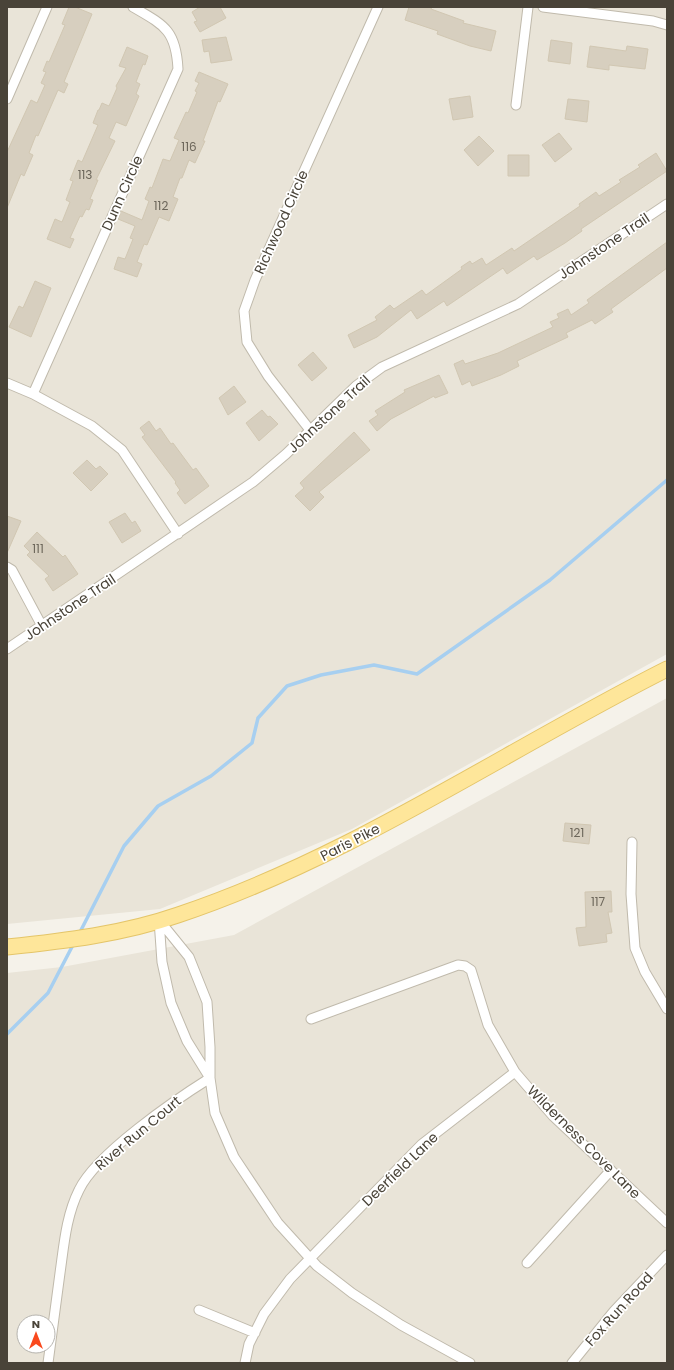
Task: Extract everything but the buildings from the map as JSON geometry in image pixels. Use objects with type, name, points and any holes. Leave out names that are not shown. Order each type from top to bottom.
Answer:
[{"type":"main road","name":"Paris Pike","points":[[7,948],[86,938],[176,916],[248,890],[300,867],[380,827],[514,750],[667,669]]},
{"type":"street","points":[[7,98],[47,7]]},
{"type":"street","name":"Dunn Circle","points":[[33,394],[178,69],[177,50],[170,34],[161,23],[133,7]]},
{"type":"street","name":"Richwood Circle","points":[[310,430],[268,376],[247,342],[244,311],[255,280],[378,7]]},
{"type":"street","points":[[516,105],[528,7]]},
{"type":"street","points":[[543,7],[653,21],[667,25]]},
{"type":"street","name":"Johnstone Trail","points":[[7,649],[253,482],[356,386],[382,367],[518,304],[667,204]]},
{"type":"street","points":[[7,383],[33,394],[92,426],[122,450],[178,534]]},
{"type":"street","points":[[7,567],[12,570],[42,626]]},
{"type":"street","points":[[632,842],[631,894],[635,948],[645,972],[667,1009]]},
{"type":"street","points":[[159,920],[162,962],[172,1003],[188,1041],[210,1078]]},
{"type":"street","points":[[159,920],[189,957],[207,1002],[210,1047],[210,1078],[215,1113],[234,1157],[278,1223],[310,1258],[352,1293],[401,1325],[470,1363]]},
{"type":"street","name":"Wilderness Cove Lane","points":[[311,1019],[458,965],[464,966],[471,970],[488,1025],[515,1072],[553,1116],[667,1223]]},
{"type":"street","name":"Deerfield Lane","points":[[244,1363],[249,1344],[264,1314],[290,1279],[422,1144],[515,1072]]},
{"type":"street","name":"River Run Court","points":[[48,1363],[66,1229],[79,1189],[92,1171],[112,1151],[176,1099],[210,1078]]},
{"type":"street","points":[[527,1263],[611,1170]]},
{"type":"street","name":"Fox Run Road","points":[[572,1363],[614,1312],[667,1256]]},
{"type":"street","points":[[199,1310],[255,1332]]},
{"type":"shaded area","points":[[7,7],[667,7],[667,654],[352,829],[160,909],[7,924]]},
{"type":"shaded area","points":[[667,698],[667,1363],[7,1363],[7,973],[62,967],[234,935]]},
{"type":"waterway","points":[[79,934],[124,846],[158,806],[211,776],[252,743],[258,718],[287,686],[321,675],[374,665],[417,674],[550,580],[667,480]]},
{"type":"waterway","points":[[7,1034],[48,993],[74,943]]}]
